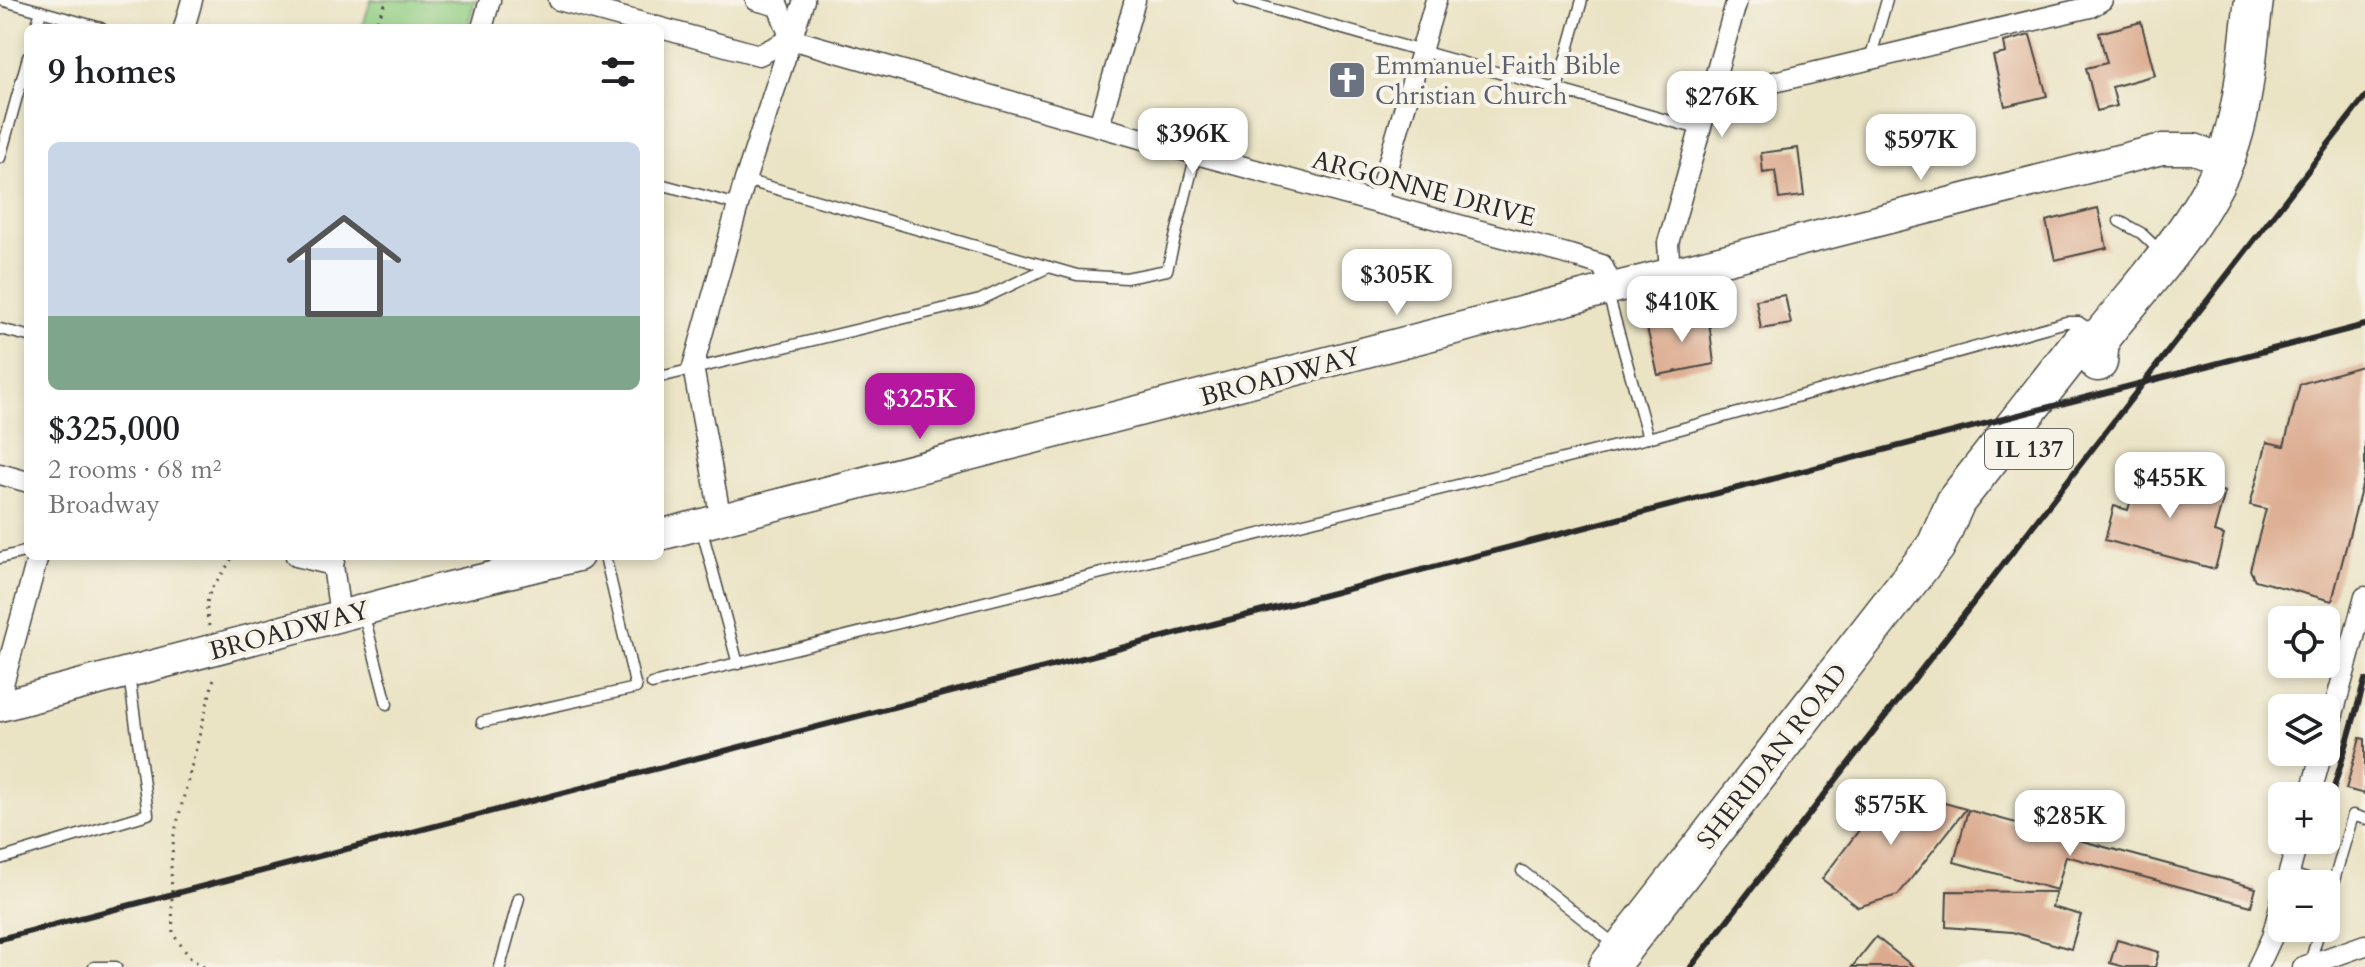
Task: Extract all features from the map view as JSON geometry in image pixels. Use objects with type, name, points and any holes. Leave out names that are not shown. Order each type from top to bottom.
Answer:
[{"type":"highway","name":"SHERIDAN ROAD","points":[[1615,958],[1936,546],[1956,501],[2081,342],[2100,338],[2201,207],[2225,160],[2239,109],[2254,0]]},
{"type":"street","points":[[185,24],[192,0]]},
{"type":"street","points":[[483,24],[490,0]]},
{"type":"street","points":[[559,0],[646,24]]},
{"type":"street","points":[[756,0],[778,6],[791,39]]},
{"type":"street","points":[[711,522],[693,367],[745,180],[804,0]]},
{"type":"street","points":[[1099,126],[1135,0]]},
{"type":"street","points":[[1377,202],[1436,0]]},
{"type":"street","points":[[1670,273],[1668,243],[1737,0]]},
{"type":"street","points":[[1711,97],[2090,7],[2102,0]]},
{"type":"street","points":[[664,29],[759,55],[791,39]]},
{"type":"street","name":"ARGONNE DRIVE","points":[[791,39],[1602,265],[1610,289]]},
{"type":"street","name":"BROADWAY","points":[[664,534],[2162,149],[2194,149],[2225,160]]},
{"type":"street","points":[[0,474],[24,481]]},
{"type":"street","points":[[0,695],[37,560]]},
{"type":"street","name":"BROADWAY","points":[[0,706],[562,560]]},
{"type":"street","points":[[334,561],[351,613]]},
{"type":"street","points":[[2338,694],[2365,597]]},
{"type":"street","points":[[2258,967],[2270,942]]},
{"type":"street","points":[[2306,966],[2365,945]]},
{"type":"lane","points":[[1,0],[87,24]]},
{"type":"lane","points":[[1240,0],[1277,5],[1421,52],[1702,130]]},
{"type":"lane","points":[[1557,89],[1582,0]]},
{"type":"lane","points":[[1870,59],[1887,0]]},
{"type":"lane","points":[[37,24],[41,11]]},
{"type":"lane","points":[[0,158],[24,71]]},
{"type":"lane","points":[[745,180],[1077,275],[1126,278],[1167,270],[1196,154]]},
{"type":"lane","points":[[664,185],[738,205]]},
{"type":"lane","points":[[2119,221],[2141,233],[2165,256]]},
{"type":"lane","points":[[664,376],[980,300],[1049,267]]},
{"type":"lane","points":[[1610,289],[1648,438]]},
{"type":"lane","points":[[652,684],[1648,438],[2066,322],[2079,322],[2100,338]]},
{"type":"lane","points":[[0,329],[24,335]]},
{"type":"lane","points":[[711,522],[738,664]]},
{"type":"lane","points":[[0,558],[24,552]]},
{"type":"lane","points":[[482,722],[636,688],[606,560]]},
{"type":"lane","points":[[351,613],[387,704]]},
{"type":"lane","points":[[0,859],[148,814],[129,672]]},
{"type":"lane","points":[[2333,870],[2353,815],[2365,819]]},
{"type":"lane","points":[[1522,871],[1615,958]]},
{"type":"lane","points":[[500,967],[519,898]]},
{"type":"lane","points":[[2306,966],[2315,942]]},
{"type":"lane","points":[[94,967],[113,966]]},
{"type":"path","points":[[376,24],[387,0]]},
{"type":"path","points":[[211,633],[206,601],[230,560]]},
{"type":"path","points":[[204,967],[191,959],[173,934],[171,866],[174,835],[212,694],[215,664]]},
{"type":"green space","points":[[371,0],[475,0],[468,24],[363,24]]},
{"type":"building","points":[[2141,22],[2155,75],[2112,87],[2117,106],[2097,111],[2086,68],[2107,63],[2099,33]]},
{"type":"building","points":[[2030,35],[2047,96],[2005,106],[1993,56],[2006,53],[2004,42]]},
{"type":"building","points":[[1798,148],[1804,196],[1779,199],[1775,171],[1763,173],[1761,153]]},
{"type":"building","points":[[2098,208],[2107,248],[2055,260],[2046,221]]},
{"type":"building","points":[[1785,295],[1791,324],[1761,329],[1756,300]]},
{"type":"building","points":[[1708,313],[1714,364],[1658,375],[1647,328]]},
{"type":"building","points":[[2365,365],[2365,474],[2332,601],[2255,580],[2250,570],[2266,509],[2250,505],[2267,442],[2284,446],[2300,384]]},
{"type":"building","points":[[2139,469],[2225,492],[2214,532],[2224,535],[2215,569],[2105,540],[2114,506],[2128,510]]},
{"type":"building","points":[[2360,738],[2365,739],[2365,794],[2346,789]]},
{"type":"building","points":[[1891,788],[1966,809],[1898,895],[1858,907],[1822,879]]},
{"type":"building","points":[[1968,810],[2256,888],[2251,906],[2066,856],[2057,890],[1954,862]]},
{"type":"building","points":[[1947,891],[2056,892],[2052,907],[2081,915],[2071,949],[2012,932],[1946,927]]},
{"type":"building","points":[[1876,937],[1914,967],[1852,967]]},
{"type":"building","points":[[2117,940],[2159,952],[2155,967],[2125,967],[2110,963]]},
{"type":"railway","points":[[1691,967],[2365,97]]},
{"type":"railway","points":[[0,939],[2365,325]]},
{"type":"railway","points":[[2336,782],[2365,680]]},
{"type":"place","name":"Emmanuel Faith Bible Christian Church","points":[[1347,80]]}]
